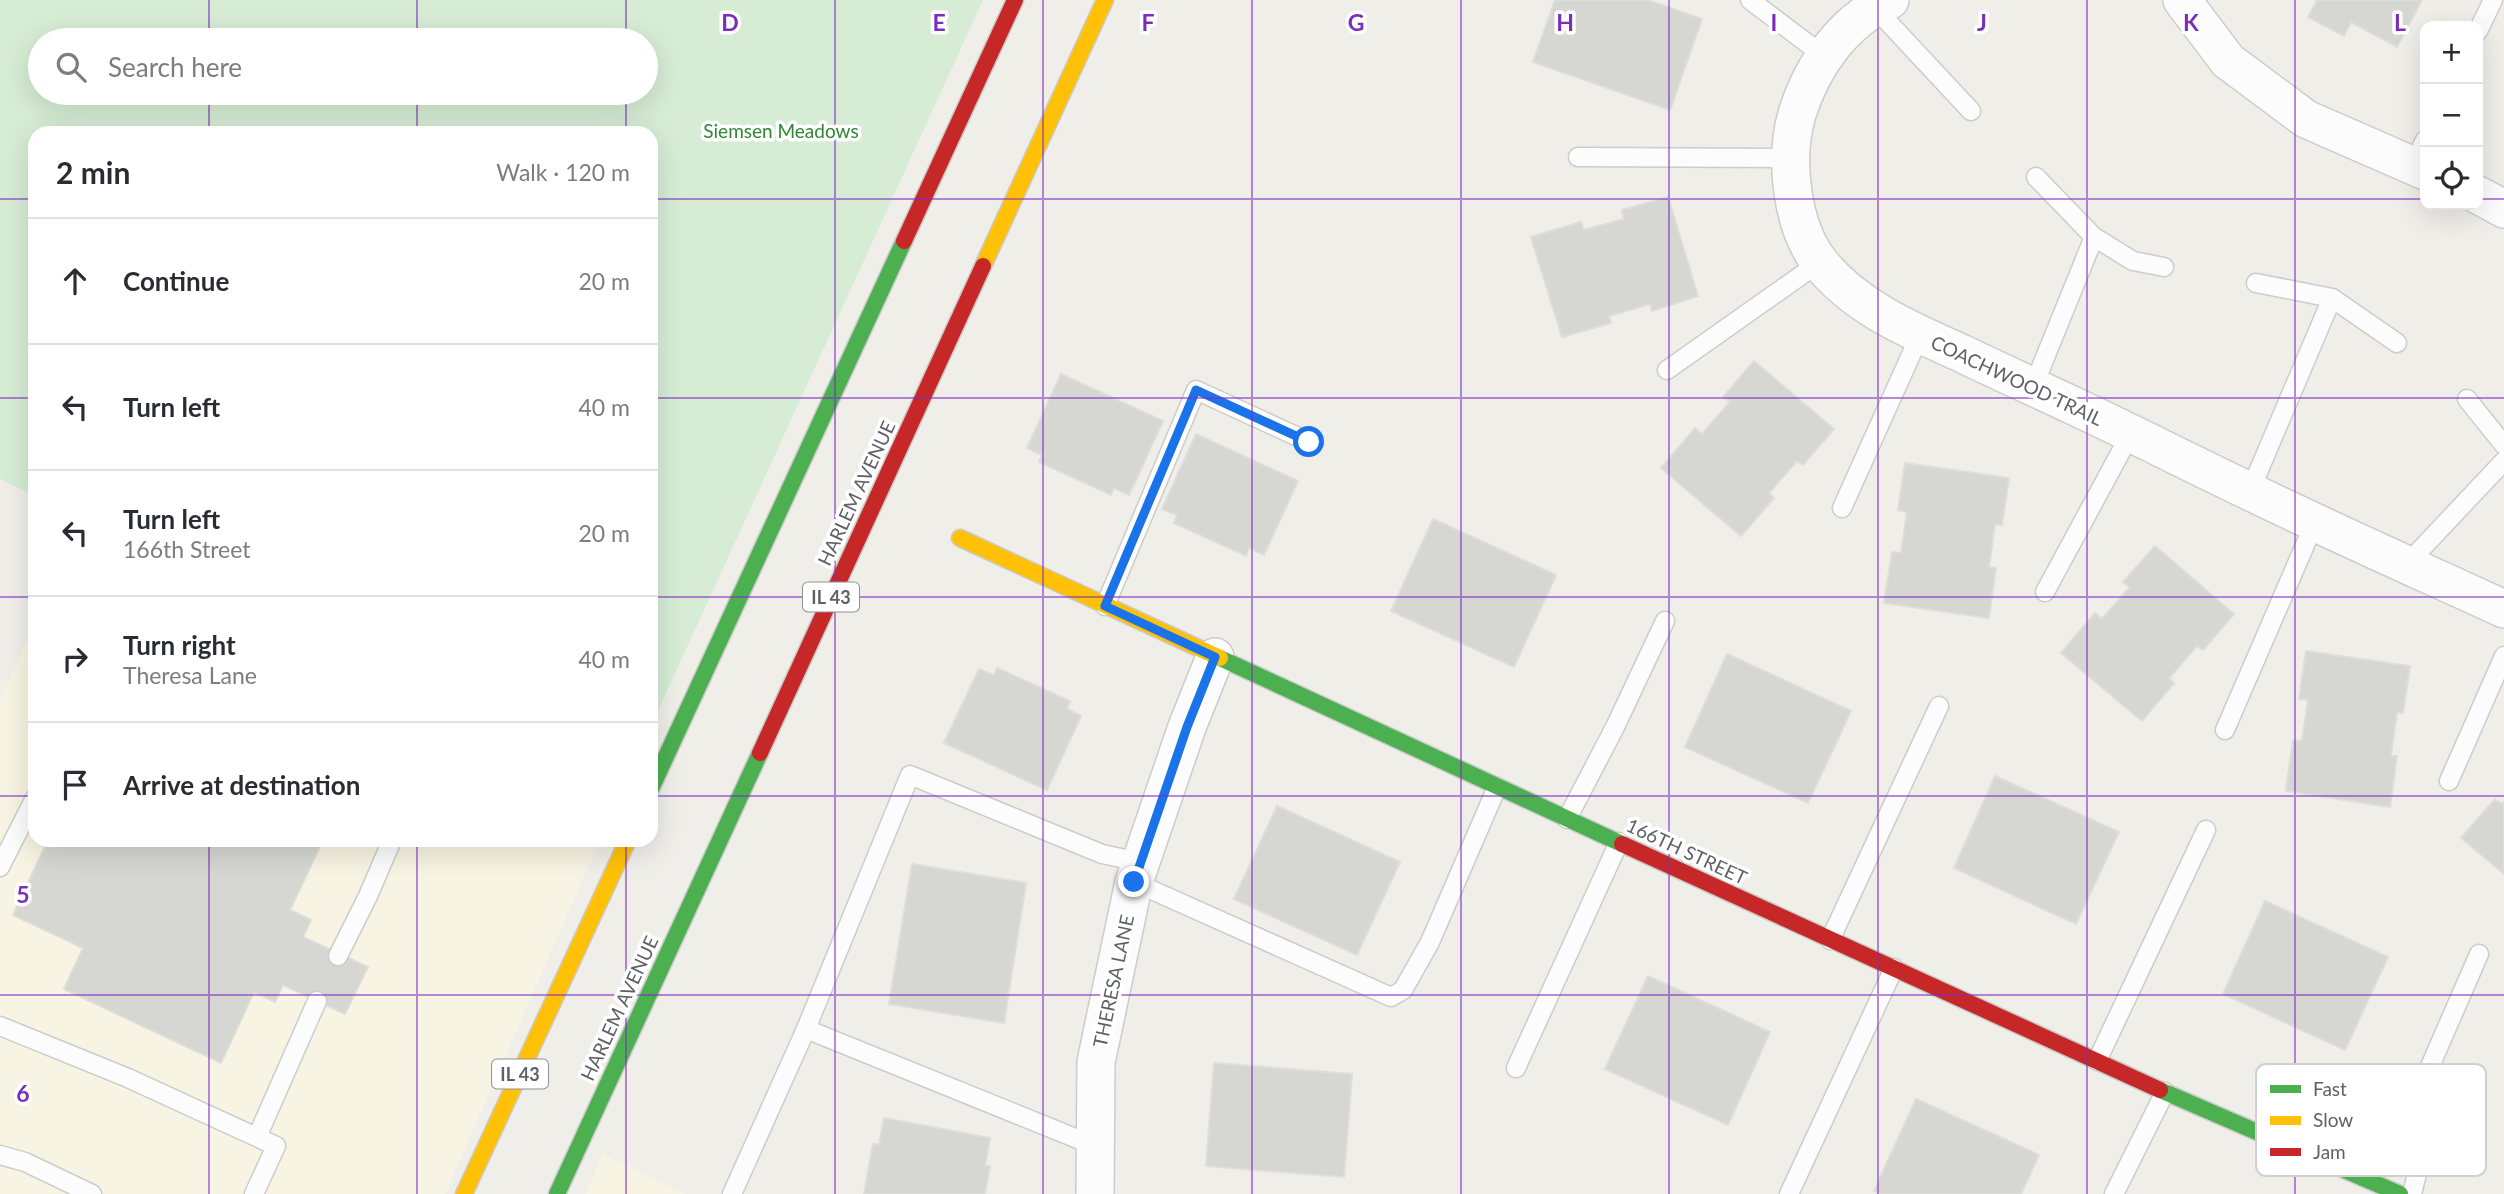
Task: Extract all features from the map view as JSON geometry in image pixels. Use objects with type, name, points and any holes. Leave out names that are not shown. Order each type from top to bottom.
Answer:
[{"type":"main road","points":[[658,774],[1015,0]]},
{"type":"main road","name":"HARLEM AVENUE","points":[[557,1194],[1105,0]]},
{"type":"main road","name":"166TH STREET","points":[[960,538],[1830,940],[2256,1131]]},
{"type":"main road","name":"IL 43","points":[[464,1194],[625,847]]},
{"type":"main road","name":"166TH STREET","points":[[2359,1176],[2400,1194]]},
{"type":"street","points":[[2182,0],[2228,61],[2306,119],[2420,159]]},
{"type":"street","name":"COACHWOOD TRAIL","points":[[1882,4],[1854,22],[1824,56],[1808,83],[1792,133],[1794,190],[1803,234],[1820,262],[1843,288],[1865,305],[1920,335],[2504,609]]},
{"type":"street","points":[[2483,198],[2504,209]]},
{"type":"street","name":"THERESA LANE","points":[[1095,1194],[1096,1062],[1137,872],[1187,727],[1215,657]]},
{"type":"lane","points":[[1750,0],[1824,56]]},
{"type":"lane","points":[[2483,21],[2493,0]]},
{"type":"lane","points":[[1882,4],[1971,111]]},
{"type":"lane","points":[[1578,157],[1791,158]]},
{"type":"lane","points":[[2036,177],[2094,237],[2133,261],[2164,267]]},
{"type":"lane","points":[[2034,387],[2094,237]]},
{"type":"lane","points":[[1667,370],[1820,262]]},
{"type":"lane","points":[[2256,283],[2332,298],[2397,343]]},
{"type":"lane","points":[[2250,491],[2332,298]]},
{"type":"lane","points":[[1842,508],[1920,335]]},
{"type":"lane","points":[[1105,606],[1196,390],[1309,442]]},
{"type":"lane","points":[[2466,399],[2504,445]]},
{"type":"lane","points":[[2045,592],[2131,433]]},
{"type":"lane","points":[[2407,564],[2504,461]]},
{"type":"lane","points":[[2225,730],[2315,522]]},
{"type":"lane","points":[[1567,819],[1615,727],[1665,621]]},
{"type":"lane","points":[[2449,781],[2504,656]]},
{"type":"lane","points":[[1830,940],[1939,706]]},
{"type":"lane","points":[[732,1194],[806,1029],[910,775],[1102,854],[1391,997],[1403,990],[1430,942],[1497,787]]},
{"type":"lane","points":[[0,867],[28,812]]},
{"type":"lane","points":[[2097,1061],[2206,830]]},
{"type":"lane","points":[[1516,1068],[1619,842]]},
{"type":"lane","points":[[338,956],[389,847]]},
{"type":"lane","points":[[2431,1064],[2479,954]]},
{"type":"lane","points":[[1790,1194],[1894,968]]},
{"type":"lane","points":[[257,1137],[317,1001]]},
{"type":"lane","points":[[0,1026],[128,1078],[276,1146],[254,1194]]},
{"type":"lane","points":[[806,1029],[1095,1146]]},
{"type":"lane","points":[[2114,1194],[2165,1092]]},
{"type":"lane","points":[[0,1155],[25,1163],[93,1194]]},
{"type":"lane","points":[[2412,1194],[2416,1176]]},
{"type":"shaded area","points":[[28,640],[28,847],[597,847],[445,1194],[0,1194],[0,700]]},
{"type":"shaded area","points":[[603,1154],[685,1194],[585,1194]]},
{"type":"green space","name":"Siemsen Meadows","points":[[0,0],[983,0],[658,711],[658,126],[28,126],[28,493],[0,479]]},
{"type":"building","points":[[1555,0],[1648,0],[1702,19],[1670,110],[1533,62]]},
{"type":"building","points":[[2317,0],[2422,0],[2397,47],[2351,22],[2344,36],[2308,17]]},
{"type":"building","points":[[1668,197],[1698,296],[1652,311],[1650,304],[1609,316],[1611,323],[1562,337],[1531,237],[1581,222],[1584,230],[1624,219],[1622,210]]},
{"type":"building","points":[[1754,361],[1834,429],[1803,465],[1797,461],[1769,493],[1774,498],[1741,536],[1661,468],[1695,428],[1702,434],[1730,402],[1723,397]]},
{"type":"building","points":[[1061,374],[1163,421],[1129,495],[1114,488],[1111,495],[1039,462],[1042,455],[1027,448]]},
{"type":"building","points":[[1196,434],[1298,481],[1264,555],[1249,548],[1246,556],[1174,523],[1177,515],[1162,509]]},
{"type":"building","points":[[1905,463],[2009,478],[2002,525],[1995,524],[1989,567],[1996,568],[1989,618],[1884,603],[1892,552],[1901,553],[1907,512],[1898,510]]},
{"type":"building","points":[[1433,519],[1556,575],[1514,667],[1391,611]]},
{"type":"building","points":[[2155,546],[2234,614],[2203,650],[2197,646],[2169,678],[2174,683],[2142,721],[2061,653],[2095,613],[2102,619],[2130,587],[2123,582]]},
{"type":"building","points":[[2306,651],[2410,666],[2403,713],[2397,712],[2391,756],[2397,756],[2390,807],[2286,791],[2293,740],[2302,741],[2308,700],[2299,699]]},
{"type":"building","points":[[1727,654],[1851,711],[1808,803],[1685,747]]},
{"type":"building","points":[[997,668],[1070,701],[1067,709],[1081,716],[1047,790],[944,743],[979,669],[994,675]]},
{"type":"building","points":[[1995,776],[2119,832],[2076,924],[1954,868]]},
{"type":"building","points":[[2495,799],[2502,804],[2504,802],[2504,874],[2461,838]]},
{"type":"building","points":[[1277,806],[1400,862],[1357,955],[1234,899]]},
{"type":"building","points":[[45,847],[320,847],[290,910],[311,920],[303,937],[368,967],[345,1014],[283,985],[275,1002],[254,992],[221,1063],[64,989],[83,948],[13,915]]},
{"type":"building","points":[[912,864],[1026,883],[1004,1023],[889,1004]]},
{"type":"building","points":[[2265,901],[2388,957],[2345,1050],[2223,994]]},
{"type":"building","points":[[1648,976],[1770,1032],[1728,1125],[1605,1069]]},
{"type":"building","points":[[1214,1063],[1352,1074],[1344,1177],[1206,1166]]},
{"type":"building","points":[[1916,1099],[2039,1155],[2021,1194],[1881,1194],[1874,1191]]},
{"type":"building","points":[[884,1118],[990,1138],[985,1166],[990,1166],[985,1194],[864,1194],[873,1144],[879,1145]]},
{"type":"traffic: fast","points":[[658,774],[904,241]]},
{"type":"traffic: fast","points":[[1220,658],[1622,844]]},
{"type":"traffic: fast","points":[[557,1194],[760,753]]},
{"type":"traffic: fast","points":[[2160,1090],[2256,1132]]},
{"type":"traffic: fast","points":[[2358,1176],[2400,1194]]},
{"type":"traffic: slow","points":[[983,266],[1105,0]]},
{"type":"traffic: slow","points":[[960,538],[1220,658]]},
{"type":"traffic: slow","points":[[464,1194],[625,847]]},
{"type":"traffic: jam","points":[[904,241],[1015,0]]},
{"type":"traffic: jam","points":[[760,753],[983,266]]},
{"type":"traffic: jam","points":[[1622,844],[2160,1090]]},
{"type":"route","points":[[1134,882],[1187,727],[1215,657],[1105,606],[1196,390],[1309,442]]}]
